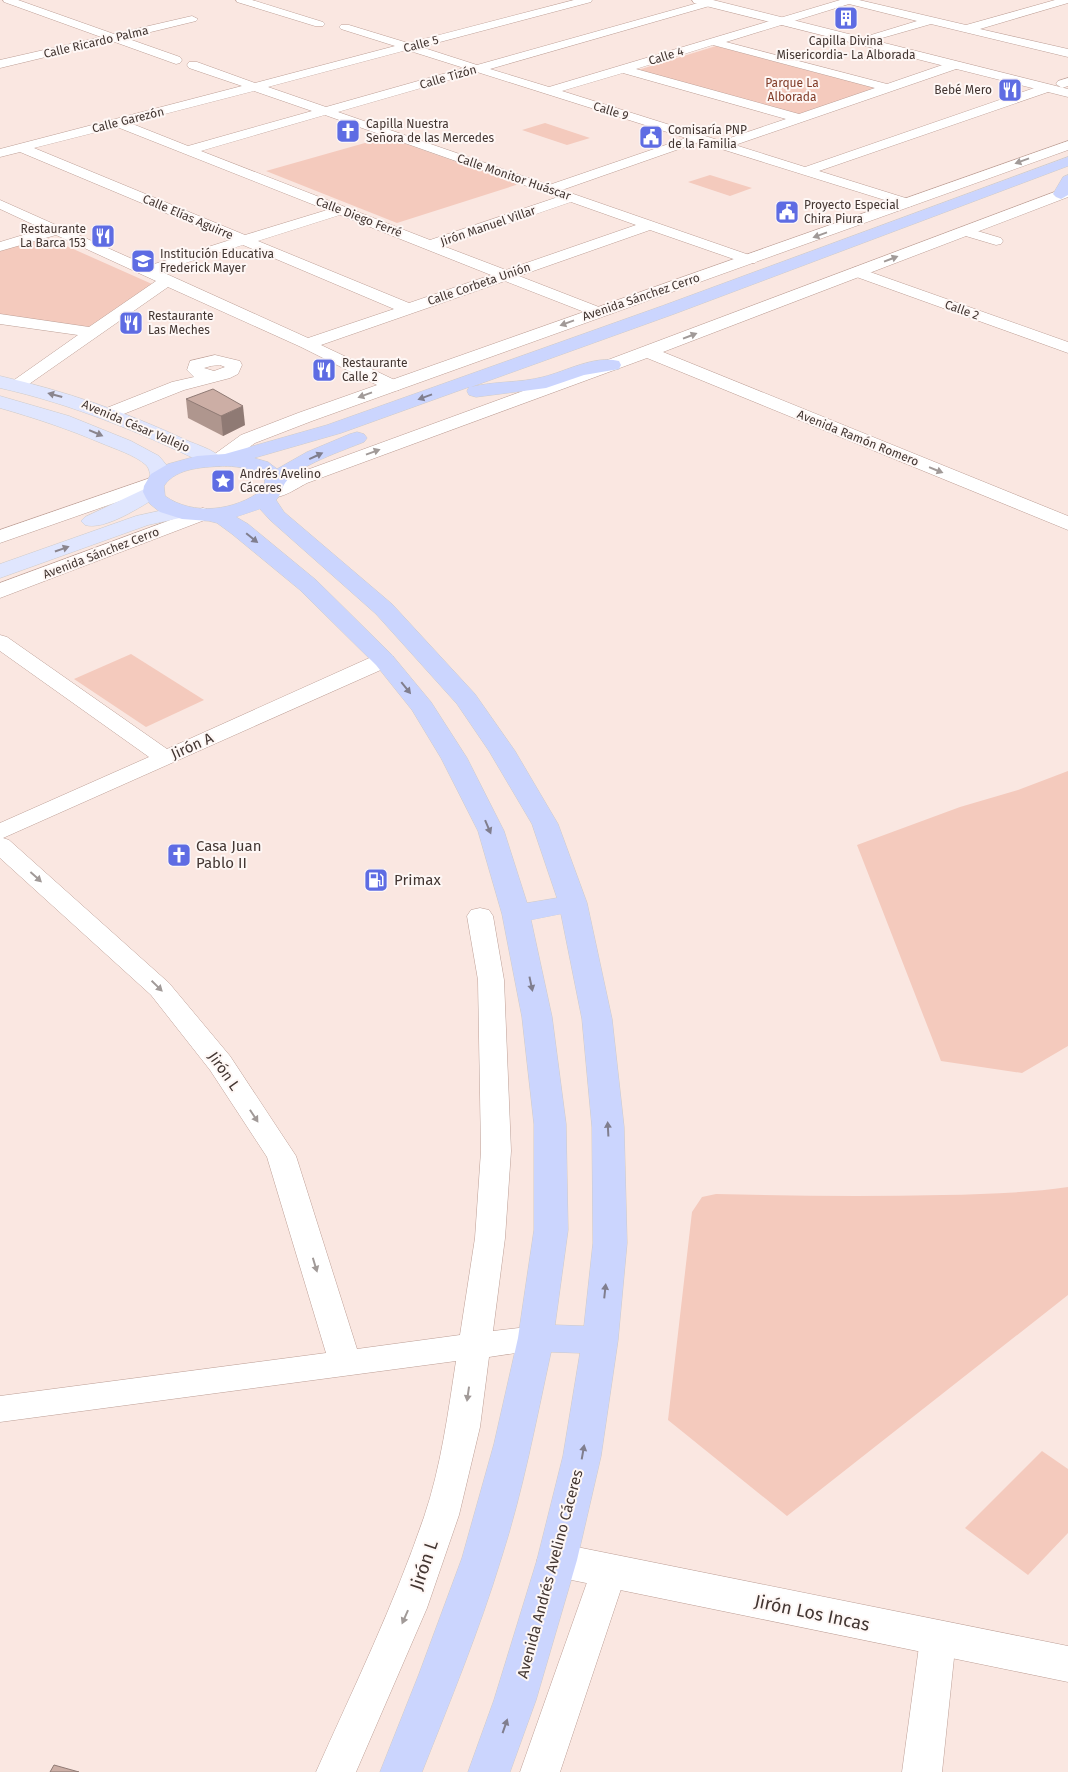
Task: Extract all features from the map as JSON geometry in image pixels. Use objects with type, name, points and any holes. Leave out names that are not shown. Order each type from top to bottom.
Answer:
[{"type":"highway","name":"Avenida Sánchez Cerro","points":[[219,460],[334,429],[668,310],[1068,161]]},
{"type":"highway","points":[[198,514],[241,510],[270,491],[285,471],[313,457],[476,391],[1068,172]]},
{"type":"highway","points":[[930,195],[972,186],[1013,181]]},
{"type":"highway","points":[[668,310],[676,302],[707,290],[733,266]]},
{"type":"highway","points":[[476,391],[546,382],[580,370],[612,365]]},
{"type":"highway","points":[[219,460],[178,467],[156,483],[156,499],[161,503],[224,520],[240,529],[308,584],[384,660],[422,708],[454,758],[491,831],[516,914],[538,1017],[550,1124],[551,1230],[536,1338],[512,1444],[482,1558],[440,1674],[401,1772]]},
{"type":"highway","name":"Avenida Andrés Avelino Cáceres","points":[[219,460],[256,465],[269,472],[270,509],[384,609],[466,699],[502,751],[545,824],[573,903],[597,1019],[608,1127],[610,1243],[600,1340],[582,1456],[557,1560],[515,1700],[489,1772]]},
{"type":"highway","points":[[308,584],[342,574]]},
{"type":"highway","points":[[516,914],[573,903]]},
{"type":"highway","points":[[536,1338],[600,1340]]},
{"type":"main road","points":[[727,0],[1066,86]]},
{"type":"main road","points":[[703,1],[1047,88],[1066,86]]},
{"type":"main road","points":[[925,58],[939,53]]},
{"type":"main road","name":"Avenida Sánchez Cerro","points":[[219,460],[248,439],[1068,145]]},
{"type":"main road","points":[[270,491],[656,349],[964,231],[1066,189]]},
{"type":"main road","name":"Avenida Ramón Romero","points":[[656,349],[1068,508]]},
{"type":"main road","name":"Avenida Ramón Romero","points":[[656,349],[1068,524]]},
{"type":"main road","name":"Avenida César Vallejo","points":[[8,384],[64,398],[110,413],[219,460]]},
{"type":"main road","name":"Avenida César Vallejo","points":[[0,402],[62,420],[124,445],[152,460],[159,468],[156,483]]},
{"type":"main road","points":[[0,537],[156,483]]},
{"type":"main road","points":[[0,556],[75,528],[124,507],[156,483]]},
{"type":"main road","name":"Avenida Sánchez Cerro","points":[[0,571],[143,520],[198,514]]},
{"type":"main road","name":"Avenida Sánchez Cerro","points":[[0,591],[198,514]]},
{"type":"main road","points":[[0,591],[23,563]]},
{"type":"main road","name":"Jirón Los Incas","points":[[557,1560],[1068,1664]]},
{"type":"street","points":[[8,0],[176,60]]},
{"type":"street","points":[[240,0],[319,24]]},
{"type":"street","points":[[261,6],[288,0]]},
{"type":"street","name":"Calle 5","points":[[256,88],[587,0]]},
{"type":"street","points":[[851,0],[1068,53]]},
{"type":"street","name":"Calle 4","points":[[549,91],[851,0]]},
{"type":"street","points":[[966,28],[1039,4],[1056,8],[1067,0]]},
{"type":"street","name":"Calle Tizón","points":[[188,150],[325,112],[703,1]]},
{"type":"street","name":"Calle Ricardo Palma","points":[[0,64],[192,19]]},
{"type":"street","points":[[875,37],[931,20]]},
{"type":"street","name":"Calle 9","points":[[345,27],[907,203]]},
{"type":"street","points":[[1042,46],[1068,38]]},
{"type":"street","points":[[714,42],[888,88]]},
{"type":"street","points":[[0,53],[19,60]]},
{"type":"street","points":[[721,145],[954,65]]},
{"type":"street","name":"Calle Monitor Huáscar","points":[[193,66],[750,260]]},
{"type":"street","points":[[624,69],[798,118]]},
{"type":"street","name":"Calle Garezón","points":[[0,153],[256,88]]},
{"type":"street","points":[[805,171],[1047,88]]},
{"type":"street","name":"Calle Diego Ferré","points":[[119,123],[506,274],[598,312]]},
{"type":"street","points":[[550,189],[699,138]]},
{"type":"street","name":"Calle Elías Aguirre","points":[[22,148],[409,309]]},
{"type":"street","name":"Jirón Manuel Villar","points":[[431,245],[573,197]]},
{"type":"street","points":[[0,204],[307,344],[393,386]]},
{"type":"street","points":[[146,271],[342,210]]},
{"type":"street","name":"Calle Corbeta Unión","points":[[307,344],[651,225]]},
{"type":"street","points":[[0,247],[56,230]]},
{"type":"street","points":[[964,231],[996,241]]},
{"type":"street","name":"Calle 2","points":[[856,272],[1068,348]]},
{"type":"street","points":[[8,384],[93,332],[166,281]]},
{"type":"street","points":[[0,319],[93,332]]},
{"type":"street","points":[[110,413],[178,386],[212,376]]},
{"type":"street","points":[[0,641],[165,758]]},
{"type":"street","name":"Jirón A","points":[[0,832],[384,660]]},
{"type":"street","name":"Jirón L","points":[[0,845],[160,989],[220,1063],[281,1156],[346,1363]]},
{"type":"street","name":"Jirón L","points":[[336,1772],[409,1608],[442,1514],[463,1428],[490,1238],[496,1151],[491,980],[480,916]]},
{"type":"street","points":[[0,1410],[536,1338]]},
{"type":"street","points":[[540,1772],[609,1571]]},
{"type":"street","points":[[922,1772],[938,1639]]},
{"type":"green space","name":"Parque La Alborada","points":[[716,46],[875,88],[797,115],[638,70]]},
{"type":"green space","points":[[545,123],[590,138],[567,145],[522,130]]},
{"type":"green space","points":[[386,137],[519,184],[397,223],[266,171]]},
{"type":"green space","points":[[710,175],[752,188],[730,196],[688,182]]},
{"type":"green space","points":[[44,236],[152,284],[89,329],[0,314],[0,249]]},
{"type":"green space","points":[[131,654],[204,700],[146,727],[74,679]]},
{"type":"green space","points":[[1068,771],[1068,1046],[1022,1073],[941,1061],[857,845],[960,807],[1018,790]]},
{"type":"green space","points":[[1068,1187],[1068,1295],[787,1516],[668,1420],[692,1212],[702,1197],[716,1194],[801,1196],[959,1195],[1022,1192]]},
{"type":"green space","points":[[1042,1451],[1068,1469],[1068,1533],[1028,1575],[965,1528]]},
{"type":"building","points":[[213,389],[243,406],[221,416],[186,399]]},
{"type":"building","points":[[54,1765],[79,1772],[50,1772]]},
{"type":"place","name":"Capilla Divina Misericordia- La Alborada","points":[[846,18]]},
{"type":"place","name":"Bebé Mero","points":[[1010,90]]},
{"type":"place","name":"Capilla Nuestra Señora de las Mercedes","points":[[348,131]]},
{"type":"place","name":"Comisaría PNP de la Familia","points":[[651,137]]},
{"type":"place","name":"Proyecto Especial Chira Piura","points":[[787,212]]},
{"type":"place","name":"Restaurante La Barca 153","points":[[103,236]]},
{"type":"place","name":"Institución Educativa Frederick Mayer","points":[[143,261]]},
{"type":"place","name":"Restaurante Las Meches","points":[[131,323]]},
{"type":"place","name":"Restaurante Calle 2","points":[[324,370]]},
{"type":"place","name":"Andrés Avelino Cáceres","points":[[223,481]]},
{"type":"place","name":"Casa Juan Pablo II","points":[[179,855]]},
{"type":"place","name":"Primax","points":[[376,880]]}]
